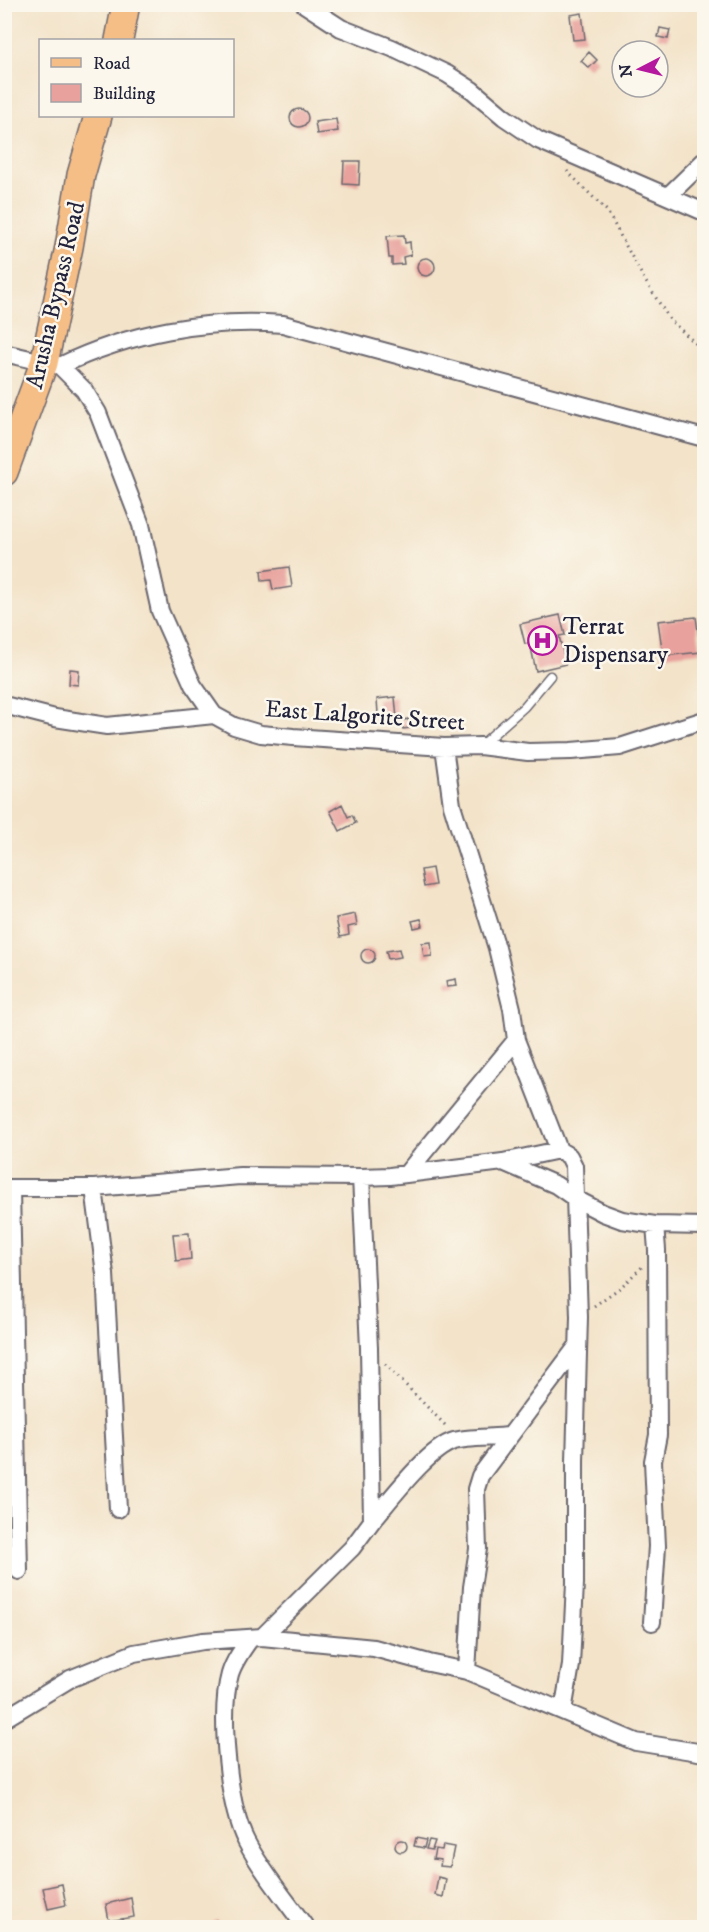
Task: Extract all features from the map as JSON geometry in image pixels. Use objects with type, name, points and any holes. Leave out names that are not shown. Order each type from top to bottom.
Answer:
[{"type":"main road","points":[[119,39],[126,4]]},
{"type":"main road","name":"Arusha Bypass Road","points":[[4,472],[52,364],[81,175],[98,117]]},
{"type":"street","points":[[304,4],[341,28],[392,48],[447,74],[538,140],[705,212]]},
{"type":"street","points":[[668,196],[705,161]]},
{"type":"street","points":[[4,353],[52,364],[124,340],[157,333],[255,322],[283,324],[705,438]]},
{"type":"street","name":"East Lalgorite Street","points":[[52,364],[84,390],[98,413],[141,525],[160,611],[193,685],[214,715],[234,726],[261,734],[444,747],[480,746],[528,752],[620,747],[705,720]]},
{"type":"street","points":[[4,705],[55,718],[107,726],[214,715]]},
{"type":"street","points":[[444,747],[452,805],[497,948],[512,1009],[516,1040],[559,1150],[572,1160],[576,1199],[579,1317],[575,1461],[575,1583],[571,1665],[563,1711]]},
{"type":"street","points":[[406,1174],[516,1040]]},
{"type":"street","points":[[19,1571],[8,1189],[94,1188],[240,1176],[361,1178],[503,1162],[559,1150]]},
{"type":"street","points":[[503,1162],[555,1185],[576,1199],[622,1220],[655,1225],[705,1226]]},
{"type":"street","points":[[361,1178],[369,1348],[372,1521]]},
{"type":"street","points":[[94,1188],[105,1274],[118,1509]]},
{"type":"street","points":[[652,1622],[657,1546],[653,1469],[658,1435],[655,1225]]},
{"type":"street","points":[[480,1476],[578,1345]]},
{"type":"street","points":[[306,1928],[246,1841],[236,1815],[226,1752],[226,1709],[230,1675],[238,1654],[352,1548],[372,1521],[441,1446],[466,1439],[509,1436]]},
{"type":"street","points":[[466,1439],[477,1448],[480,1458],[480,1476],[476,1489],[478,1548],[472,1587],[467,1671]]},
{"type":"street","points":[[4,1719],[70,1679],[135,1653],[203,1641],[256,1638],[374,1648],[467,1671],[636,1742],[705,1754]]},
{"type":"lane","points":[[480,746],[524,707],[550,676]]},
{"type":"path","points":[[561,165],[607,211],[644,279],[670,320],[705,351]]},
{"type":"path","points":[[579,1317],[621,1287],[657,1251]]},
{"type":"path","points":[[369,1348],[466,1439]]},
{"type":"building","points":[[582,13],[585,39],[573,40],[570,15]]},
{"type":"building","points":[[660,28],[670,30],[668,39],[658,37]]},
{"type":"building","points":[[589,52],[597,60],[589,68],[581,61]]},
{"type":"building","points":[[299,109],[305,112],[308,118],[305,124],[299,127],[293,124],[290,118],[293,112]]},
{"type":"building","points":[[336,119],[338,131],[317,134],[315,122]]},
{"type":"building","points":[[344,161],[360,161],[359,185],[343,184]]},
{"type":"building","points":[[404,235],[405,243],[410,242],[411,255],[403,257],[404,264],[392,265],[387,236]]},
{"type":"building","points":[[426,258],[432,261],[435,267],[432,273],[426,276],[420,273],[417,267],[420,261]]},
{"type":"building","points":[[289,567],[292,587],[273,590],[271,580],[262,581],[261,571]]},
{"type":"building","name":"Terrat Dispensary","points":[[560,615],[565,635],[559,636],[566,664],[536,671],[530,643],[525,644],[520,624]]},
{"type":"building","points":[[696,617],[701,652],[663,656],[658,621]]},
{"type":"building","points":[[70,669],[79,670],[78,685],[69,684]]},
{"type":"building","points":[[395,697],[397,719],[385,720],[384,714],[378,714],[377,699]]},
{"type":"building","points":[[408,719],[410,728],[403,729],[401,721]]},
{"type":"building","points":[[342,804],[348,817],[352,815],[356,823],[340,831],[330,811]]},
{"type":"building","points":[[432,868],[435,885],[424,887],[421,870]]},
{"type":"building","points":[[355,914],[357,925],[348,927],[349,935],[340,937],[336,918]]},
{"type":"building","points":[[421,919],[423,926],[414,928],[412,921]]},
{"type":"building","points":[[431,942],[432,956],[424,957],[422,943]]},
{"type":"building","points":[[365,949],[371,949],[375,956],[371,963],[365,963],[361,959],[361,953]]},
{"type":"building","points":[[399,949],[401,957],[388,959],[386,951]]},
{"type":"building","points":[[456,979],[457,986],[447,987],[446,981]]},
{"type":"building","points":[[189,1233],[191,1259],[176,1261],[173,1234]]},
{"type":"building","points":[[416,1838],[426,1840],[424,1848],[414,1846]]},
{"type":"building","points":[[401,1840],[407,1846],[401,1852],[395,1846]]},
{"type":"building","points":[[429,1840],[435,1841],[432,1850],[426,1849]]},
{"type":"building","points":[[443,1845],[454,1847],[450,1867],[440,1866],[441,1860],[433,1859],[435,1849],[442,1850]]},
{"type":"building","points":[[438,1877],[446,1879],[443,1897],[435,1895]]},
{"type":"building","points":[[62,1884],[66,1905],[48,1909],[43,1888]]},
{"type":"building","points":[[131,1898],[134,1917],[109,1921],[106,1904]]},
{"type":"building","points":[[216,1920],[222,1928],[206,1928]]},
{"type":"place","name":"Terrat Dispensary","points":[[542,640]]}]
